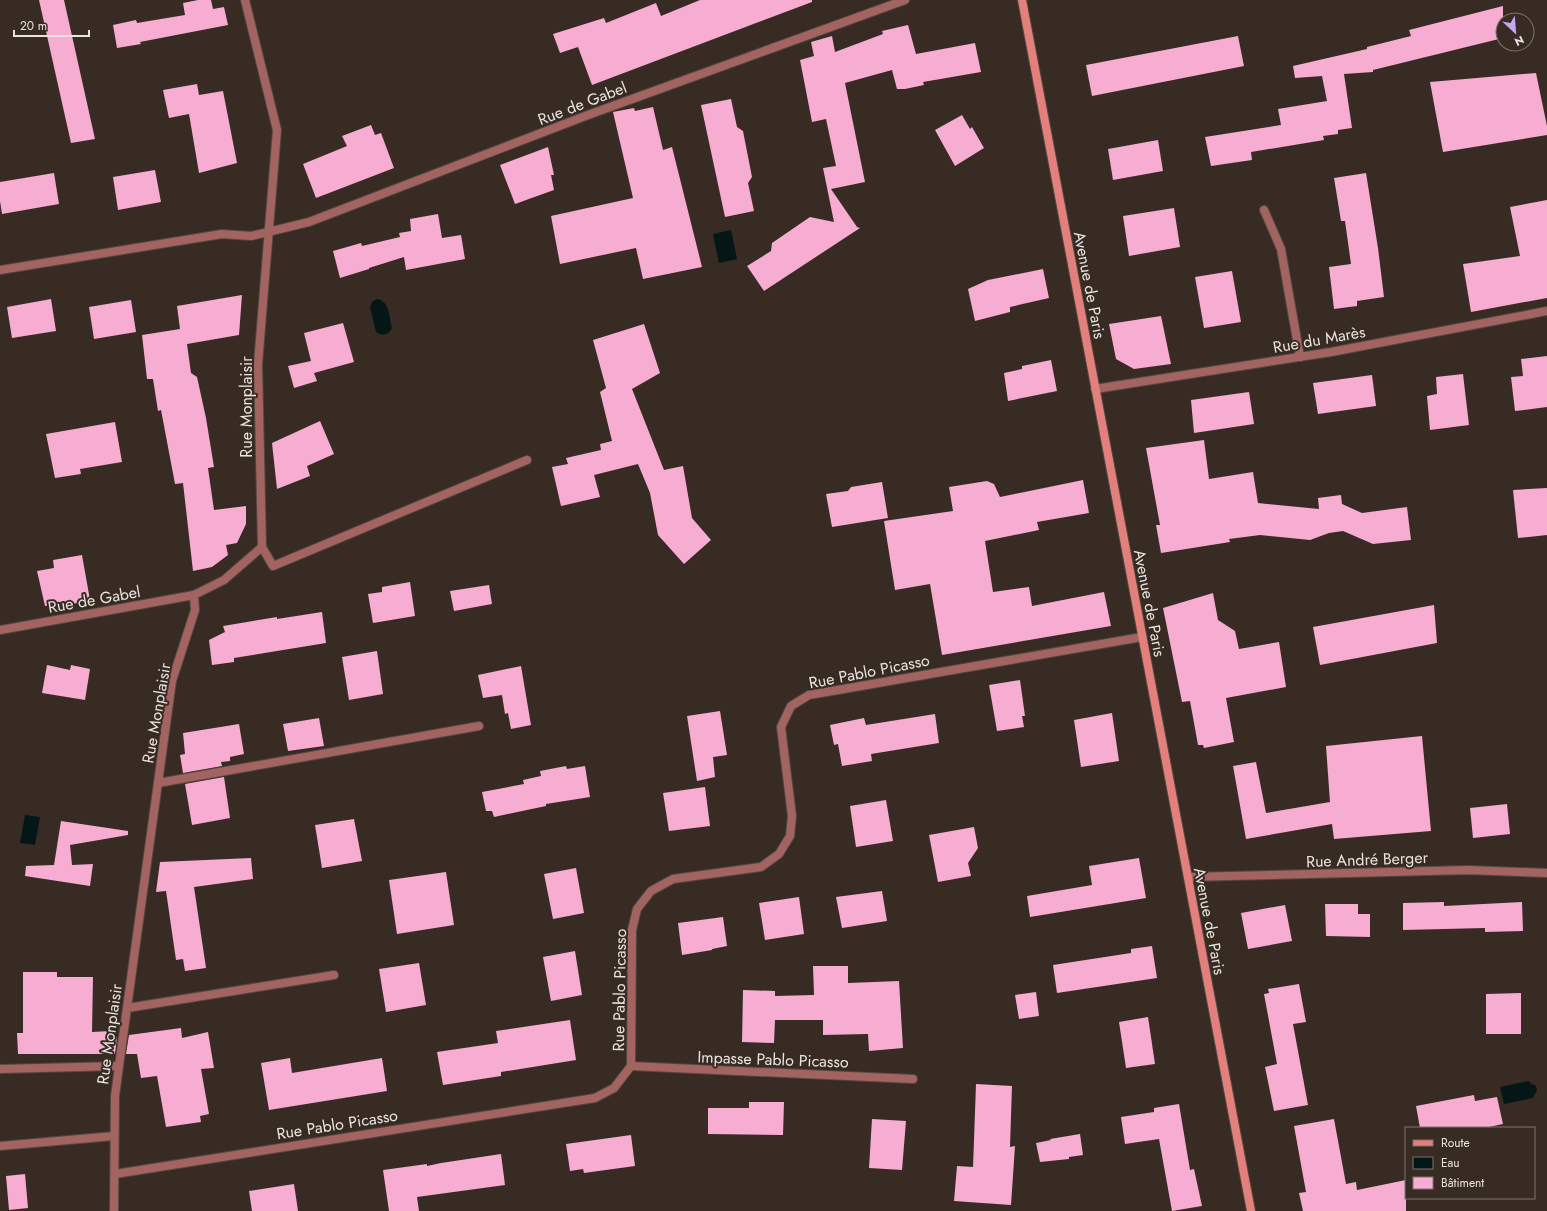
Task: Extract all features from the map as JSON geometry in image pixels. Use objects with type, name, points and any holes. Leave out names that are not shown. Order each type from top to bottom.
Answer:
[{"type":"main road","name":"Avenue de Paris","points":[[1022,0],[1251,1211]]},
{"type":"street","name":"Rue Monplaisir","points":[[245,0],[277,130],[258,364],[262,547]]},
{"type":"street","name":"Rue de Gabel","points":[[0,270],[222,234],[251,236],[309,222],[588,116],[905,0]]},
{"type":"street","points":[[1264,210],[1280,249],[1300,357]]},
{"type":"street","name":"Rue du Marès","points":[[1095,389],[1300,357],[1547,312]]},
{"type":"street","points":[[194,595],[224,580],[262,547],[273,566],[527,460]]},
{"type":"street","name":"Rue Monplaisir","points":[[114,1211],[115,1096],[172,681],[195,610],[194,595]]},
{"type":"street","name":"Rue de Gabel","points":[[0,630],[194,595]]},
{"type":"street","name":"Rue Pablo Picasso","points":[[115,1174],[595,1098],[614,1088],[632,1066],[632,930],[637,909],[651,890],[673,879],[760,867],[779,854],[790,836],[792,816],[781,727],[791,706],[809,695],[1142,637]]},
{"type":"street","points":[[158,783],[479,726]]},
{"type":"street","name":"Rue André Berger","points":[[1188,878],[1468,870],[1547,872]]},
{"type":"street","points":[[127,1008],[334,974]]},
{"type":"street","points":[[0,1069],[119,1066]]},
{"type":"street","name":"Impasse Pablo Picasso","points":[[632,1066],[913,1079]]},
{"type":"street","points":[[0,1146],[114,1136]]},
{"type":"water","points":[[731,230],[737,259],[719,263],[713,234]]},
{"type":"water","points":[[377,299],[381,300],[387,306],[392,328],[385,334],[376,332],[370,307],[372,302]]},
{"type":"water","points":[[25,815],[40,817],[35,845],[20,843]]},
{"type":"water","points":[[1529,1081],[1536,1086],[1537,1090],[1533,1098],[1504,1104],[1500,1087]]},
{"type":"building","points":[[39,0],[64,0],[95,139],[71,143]]},
{"type":"building","points":[[198,0],[211,0],[213,9],[224,7],[228,25],[140,42],[141,44],[117,48],[113,25],[136,20],[137,23],[185,15],[183,3]]},
{"type":"building","points":[[700,0],[812,0],[812,2],[592,85],[578,47],[560,53],[553,34],[604,18],[606,23],[656,3],[661,16]]},
{"type":"building","points":[[1503,6],[1503,12],[1495,12],[1495,40],[1373,70],[1373,72],[1344,74],[1352,128],[1338,130],[1338,134],[1323,136],[1324,140],[1251,152],[1252,160],[1211,166],[1205,137],[1281,125],[1278,109],[1327,101],[1322,76],[1295,78],[1293,66],[1367,49],[1367,47],[1411,36],[1409,30]]},
{"type":"building","points":[[908,25],[916,54],[975,43],[981,72],[923,82],[924,85],[905,89],[897,89],[892,70],[845,83],[865,182],[831,189],[857,227],[860,228],[764,291],[747,266],[771,251],[772,243],[810,217],[834,222],[823,168],[836,166],[826,119],[812,122],[800,60],[814,56],[811,42],[832,36],[835,52],[883,34],[882,31]]},
{"type":"building","points":[[1238,36],[1244,66],[1092,96],[1086,65]]},
{"type":"building","points":[[1536,73],[1547,126],[1547,135],[1443,152],[1430,82]]},
{"type":"building","points":[[197,84],[199,95],[223,91],[237,163],[199,173],[189,114],[169,118],[163,90]]},
{"type":"building","points":[[731,99],[737,127],[743,131],[752,177],[748,183],[754,211],[725,217],[701,105]]},
{"type":"building","points":[[653,107],[663,150],[672,147],[702,267],[643,279],[636,248],[560,264],[551,216],[633,198],[613,112],[634,108],[635,111]]},
{"type":"building","points":[[962,115],[970,129],[972,127],[984,148],[955,166],[935,130]]},
{"type":"building","points":[[371,125],[375,135],[381,133],[394,168],[316,198],[303,164],[347,146],[342,136]]},
{"type":"building","points":[[1158,140],[1163,171],[1113,180],[1108,149]]},
{"type":"building","points":[[548,147],[554,175],[551,175],[554,190],[515,204],[500,165]]},
{"type":"building","points":[[155,170],[161,202],[118,210],[113,177]]},
{"type":"building","points":[[54,173],[59,204],[2,214],[0,182]]},
{"type":"building","points":[[1366,173],[1384,297],[1357,301],[1357,306],[1334,309],[1329,267],[1351,264],[1345,221],[1341,221],[1334,178]]},
{"type":"building","points":[[1547,200],[1547,298],[1471,312],[1463,264],[1520,256],[1510,207]]},
{"type":"building","points":[[1174,208],[1180,247],[1129,256],[1123,216]]},
{"type":"building","points":[[438,214],[442,238],[461,235],[465,259],[406,270],[404,257],[340,278],[333,251],[361,243],[362,246],[400,237],[399,233],[411,231],[410,219]]},
{"type":"building","points":[[1043,269],[1049,298],[1010,307],[1010,312],[975,321],[968,289],[988,280]]},
{"type":"building","points":[[1232,271],[1241,322],[1204,328],[1195,277]]},
{"type":"building","points":[[242,295],[239,335],[187,344],[191,373],[197,377],[206,418],[214,467],[208,468],[214,510],[246,506],[246,524],[237,543],[226,545],[228,555],[212,567],[193,571],[183,483],[175,484],[161,410],[158,411],[153,379],[147,379],[142,335],[180,329],[177,306]]},
{"type":"building","points":[[51,299],[56,331],[12,338],[7,307]]},
{"type":"building","points":[[131,300],[136,332],[94,339],[89,307]]},
{"type":"building","points":[[1161,316],[1171,364],[1134,369],[1116,359],[1109,324]]},
{"type":"building","points":[[343,323],[354,362],[314,373],[317,381],[294,388],[288,366],[311,361],[304,333]]},
{"type":"building","points":[[644,324],[660,373],[632,389],[664,470],[683,466],[692,518],[711,540],[684,564],[658,535],[650,493],[638,464],[594,475],[600,497],[561,506],[552,467],[568,464],[566,458],[601,450],[600,444],[612,441],[600,392],[606,388],[593,340]]},
{"type":"building","points":[[1547,356],[1547,407],[1515,411],[1511,377],[1523,376],[1521,359]]},
{"type":"building","points":[[1051,360],[1057,391],[1008,401],[1004,373],[1022,369],[1022,366]]},
{"type":"building","points":[[1463,374],[1469,425],[1430,430],[1427,396],[1437,394],[1436,377]]},
{"type":"building","points":[[1372,375],[1376,406],[1318,414],[1313,383]]},
{"type":"building","points":[[1249,392],[1254,424],[1194,433],[1191,400]]},
{"type":"building","points":[[320,421],[334,454],[307,466],[310,476],[277,489],[272,443]]},
{"type":"building","points":[[115,422],[122,462],[80,469],[81,474],[55,478],[46,434]]},
{"type":"building","points":[[1204,440],[1209,479],[1253,472],[1258,503],[1319,509],[1318,498],[1341,495],[1342,504],[1362,513],[1407,507],[1411,540],[1373,544],[1343,531],[1329,533],[1310,540],[1260,535],[1229,539],[1230,542],[1161,553],[1156,525],[1160,525],[1146,448]]},
{"type":"building","points":[[1083,480],[1089,513],[1037,522],[1039,530],[985,541],[993,592],[1029,587],[1032,606],[1104,592],[1111,626],[942,655],[930,584],[895,590],[884,521],[953,511],[949,487],[987,481],[994,484],[1000,497]]},
{"type":"building","points":[[882,482],[888,518],[832,527],[826,494],[848,491],[851,487]]},
{"type":"building","points":[[1547,488],[1547,535],[1518,538],[1513,490]]},
{"type":"building","points":[[82,555],[90,600],[60,607],[59,604],[45,606],[37,571],[54,568],[53,560]]},
{"type":"building","points":[[410,582],[415,616],[373,623],[368,594],[382,592],[382,587]]},
{"type":"building","points":[[489,585],[492,604],[454,611],[450,591]]},
{"type":"building","points":[[1213,593],[1218,620],[1235,631],[1239,649],[1279,642],[1286,687],[1226,698],[1234,742],[1204,748],[1203,745],[1198,745],[1190,701],[1182,702],[1163,608]]},
{"type":"building","points":[[1434,605],[1437,643],[1320,665],[1313,627]]},
{"type":"building","points":[[322,612],[326,643],[234,658],[234,662],[212,665],[209,640],[225,632],[223,626],[277,617],[277,619]]},
{"type":"building","points":[[377,651],[383,694],[349,700],[342,657]]},
{"type":"building","points":[[47,665],[70,670],[71,665],[90,669],[85,700],[42,693]]},
{"type":"building","points":[[521,666],[531,725],[511,729],[508,713],[505,714],[502,695],[483,698],[478,675]]},
{"type":"building","points":[[1020,680],[1025,716],[1022,716],[1024,727],[997,731],[989,685]]},
{"type":"building","points":[[720,711],[727,755],[713,757],[715,777],[697,781],[687,716]]},
{"type":"building","points":[[1112,713],[1119,761],[1081,767],[1074,720]]},
{"type":"building","points":[[935,714],[939,743],[871,754],[872,761],[842,766],[838,744],[834,745],[830,725],[864,718],[866,725]]},
{"type":"building","points":[[319,718],[324,746],[288,751],[283,724]]},
{"type":"building","points":[[239,724],[244,754],[230,757],[230,761],[221,762],[222,766],[183,773],[180,755],[185,754],[183,733]]},
{"type":"building","points":[[1422,736],[1431,831],[1334,839],[1332,824],[1246,839],[1233,766],[1256,762],[1266,813],[1330,802],[1326,746]]},
{"type":"building","points":[[566,766],[567,769],[585,766],[590,797],[546,804],[546,806],[494,817],[492,811],[486,811],[482,792],[524,784],[523,780],[541,776],[540,771]]},
{"type":"building","points":[[224,777],[230,818],[192,825],[185,784]]},
{"type":"building","points":[[705,787],[710,826],[669,831],[663,793]]},
{"type":"building","points":[[886,800],[893,841],[856,847],[850,806]]},
{"type":"building","points":[[1507,804],[1510,834],[1473,838],[1470,808]]},
{"type":"building","points":[[354,819],[362,861],[322,868],[315,825]]},
{"type":"building","points":[[61,821],[128,831],[128,835],[70,845],[72,865],[93,864],[90,886],[25,876],[26,866],[54,865]]},
{"type":"building","points":[[974,827],[978,848],[968,863],[971,876],[938,882],[929,835]]},
{"type":"building","points":[[251,858],[253,879],[194,887],[206,968],[185,971],[183,959],[176,960],[166,891],[156,892],[160,862]]},
{"type":"building","points":[[1139,858],[1146,898],[1030,917],[1027,896],[1092,885],[1089,866]]},
{"type":"building","points":[[576,868],[584,913],[553,919],[544,874]]},
{"type":"building","points":[[446,872],[454,925],[397,934],[389,880]]},
{"type":"building","points":[[882,891],[887,921],[842,928],[836,897]]},
{"type":"building","points":[[799,897],[804,934],[765,940],[759,903]]},
{"type":"building","points":[[1444,902],[1444,906],[1522,902],[1523,931],[1485,932],[1485,928],[1403,930],[1403,903]]},
{"type":"building","points":[[1325,904],[1358,904],[1358,914],[1370,914],[1370,937],[1326,936]]},
{"type":"building","points":[[1285,905],[1292,941],[1248,949],[1241,913]]},
{"type":"building","points":[[723,917],[727,946],[682,955],[678,923]]},
{"type":"building","points":[[1152,946],[1157,978],[1057,993],[1053,965],[1131,953],[1131,949]]},
{"type":"building","points":[[575,951],[582,995],[551,1001],[543,957]]},
{"type":"building","points":[[419,963],[426,1005],[386,1012],[379,969]]},
{"type":"building","points":[[813,966],[848,966],[848,983],[899,981],[903,1048],[869,1051],[868,1034],[823,1035],[823,1020],[775,1020],[774,1043],[742,1042],[743,990],[775,991],[775,996],[814,995]]},
{"type":"building","points":[[23,972],[57,972],[57,977],[93,977],[92,1032],[109,1031],[108,1038],[117,1037],[115,1054],[18,1054],[17,1033],[23,1033]]},
{"type":"building","points":[[1299,984],[1306,1022],[1293,1024],[1308,1105],[1274,1111],[1265,1067],[1277,1064],[1264,994],[1269,993],[1268,989]]},
{"type":"building","points":[[1036,992],[1039,1016],[1019,1019],[1015,995]]},
{"type":"building","points":[[1521,993],[1521,1034],[1486,1034],[1486,994]]},
{"type":"building","points":[[1148,1017],[1155,1064],[1126,1068],[1119,1022]]},
{"type":"building","points":[[570,1020],[576,1060],[501,1072],[501,1076],[443,1085],[437,1052],[498,1043],[496,1031]]},
{"type":"building","points":[[181,1028],[182,1038],[208,1032],[214,1068],[201,1069],[209,1114],[200,1116],[201,1122],[166,1127],[157,1076],[141,1078],[137,1054],[126,1054],[129,1035]]},
{"type":"building","points":[[290,1058],[292,1073],[382,1058],[387,1091],[269,1110],[261,1063]]},
{"type":"building","points":[[976,1084],[1012,1086],[1010,1147],[1015,1146],[1011,1205],[954,1201],[957,1166],[973,1167]]},
{"type":"building","points":[[1474,1095],[1475,1101],[1497,1097],[1503,1124],[1489,1127],[1420,1127],[1416,1106]]},
{"type":"building","points":[[749,1102],[784,1102],[783,1135],[708,1134],[708,1108],[749,1108]]},
{"type":"building","points":[[1179,1104],[1190,1170],[1194,1169],[1202,1206],[1172,1211],[1159,1139],[1125,1144],[1121,1117],[1154,1112],[1154,1108]]},
{"type":"building","points":[[872,1119],[906,1121],[902,1170],[869,1168]]},
{"type":"building","points":[[1334,1119],[1346,1184],[1356,1182],[1357,1190],[1405,1180],[1406,1211],[1303,1211],[1299,1193],[1306,1192],[1294,1126]]},
{"type":"building","points":[[1080,1134],[1083,1155],[1069,1157],[1069,1159],[1040,1162],[1036,1143]]},
{"type":"building","points":[[631,1135],[635,1166],[584,1173],[583,1169],[570,1171],[566,1144]]},
{"type":"building","points":[[501,1154],[505,1185],[417,1197],[419,1211],[389,1211],[383,1170],[427,1164],[427,1166]]},
{"type":"building","points":[[25,1174],[28,1208],[9,1210],[6,1176]]},
{"type":"building","points":[[294,1184],[298,1211],[252,1211],[249,1191]]}]
